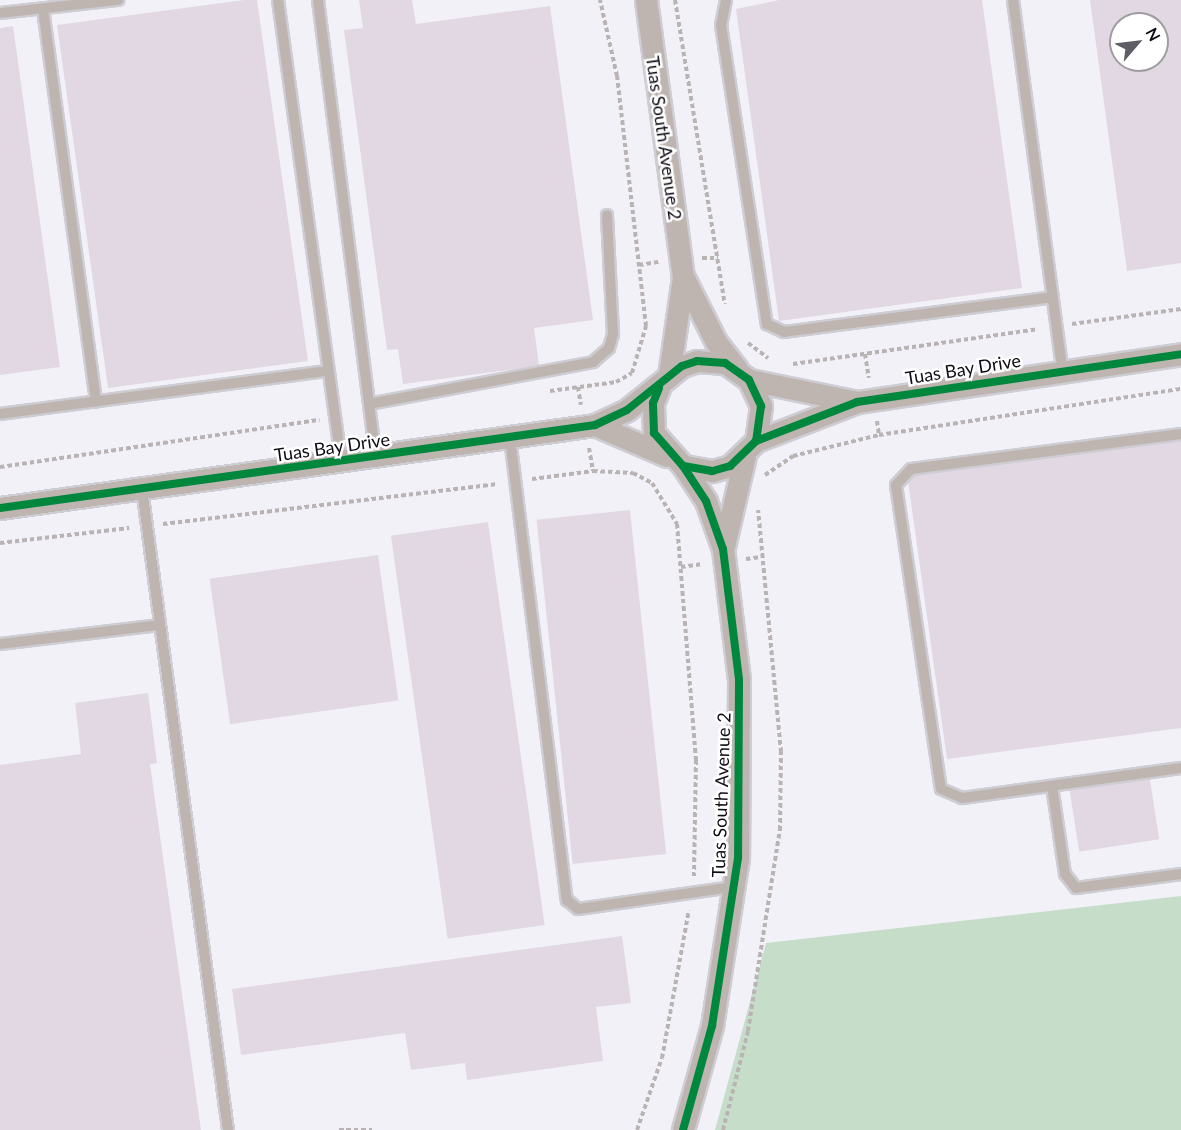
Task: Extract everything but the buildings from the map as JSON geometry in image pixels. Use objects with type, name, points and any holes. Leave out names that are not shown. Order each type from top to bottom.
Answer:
[{"type":"street","name":"Tuas South Avenue 2","points":[[646,0],[683,277],[664,382]]},
{"type":"street","name":"Tuas South Avenue 2","points":[[683,277],[712,335],[743,375]]},
{"type":"street","name":"Tuas Bay Drive","points":[[750,449],[857,402],[1062,369],[1181,354]]},
{"type":"street","points":[[596,425],[677,462],[712,471],[750,449],[761,406],[743,375],[697,361],[664,382],[653,426],[677,462]]},
{"type":"street","name":"Tuas Bay Drive","points":[[743,375],[857,402]]},
{"type":"street","name":"Tuas Bay Drive","points":[[0,508],[596,425],[664,382]]},
{"type":"street","name":"Tuas South Avenue 2","points":[[723,549],[750,449]]},
{"type":"street","name":"Tuas South Avenue 2","points":[[677,462],[706,501],[723,549],[739,681],[733,887],[712,1026],[683,1130]]},
{"type":"lane","points":[[0,13],[118,0]]},
{"type":"lane","points":[[278,0],[341,461]]},
{"type":"lane","points":[[318,0],[376,457]]},
{"type":"lane","points":[[726,0],[721,25],[767,324],[784,332],[1053,297]]},
{"type":"lane","points":[[1013,0],[1062,369]]},
{"type":"lane","points":[[43,9],[96,401]]},
{"type":"lane","points":[[369,404],[593,362],[609,348],[613,334],[606,215]]},
{"type":"lane","points":[[0,414],[328,371]]},
{"type":"lane","points":[[1181,434],[911,469],[898,477],[941,789],[962,798],[1181,768]]},
{"type":"lane","points":[[510,438],[567,900],[578,909],[733,887]]},
{"type":"lane","points":[[142,489],[228,1130]]},
{"type":"lane","points":[[0,644],[160,625]]},
{"type":"lane","points":[[1052,786],[1065,874],[1076,888],[1181,874]]},
{"type":"path","points":[[544,392],[615,382],[632,373],[646,326],[617,76],[600,0]]},
{"type":"path","points":[[675,0],[726,312]]},
{"type":"path","points":[[784,362],[1181,309]]},
{"type":"path","points":[[738,334],[775,360]]},
{"type":"path","points":[[762,479],[793,456],[879,435],[1181,389]]},
{"type":"path","points":[[0,467],[335,418]]},
{"type":"path","points":[[723,1130],[748,1031],[780,830],[782,752],[757,498]]},
{"type":"path","points":[[0,543],[147,526]]},
{"type":"path","points":[[339,1130],[372,1130]]},
{"type":"green space","points":[[1181,896],[1181,1130],[715,1130],[766,943]]},
{"type":"cycle path","points":[[756,441],[857,402],[1181,354]]},
{"type":"cycle path","points":[[0,508],[595,425],[627,410],[682,366],[697,361],[725,363],[749,380],[761,406],[756,441],[730,466],[712,471],[683,466],[654,433],[653,403],[659,388]]},
{"type":"cycle path","points":[[683,466],[706,501],[723,549],[739,680],[738,858],[712,1026],[683,1130]]}]
